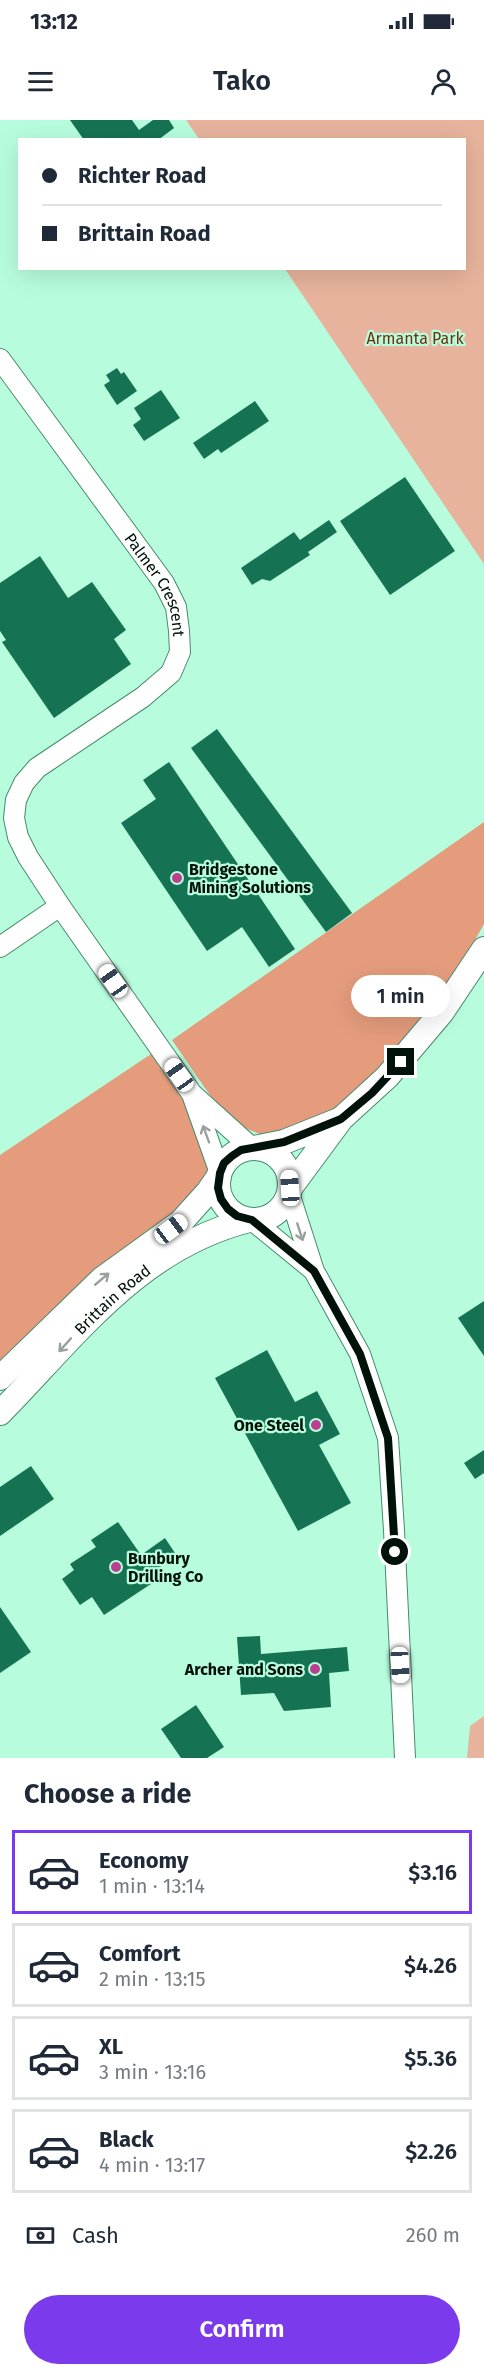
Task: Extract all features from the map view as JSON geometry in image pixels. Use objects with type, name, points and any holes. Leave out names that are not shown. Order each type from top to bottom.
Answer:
[{"type":"main road","points":[[341,1119],[284,1142],[241,1150],[232,1156],[224,1163],[219,1174],[218,1188],[221,1199],[228,1209],[237,1216],[250,1220],[271,1216],[279,1210],[289,1190],[341,1119],[372,1093],[401,1062],[442,1012],[484,949]]},
{"type":"main road","points":[[253,1148],[266,1150],[284,1165],[289,1176],[289,1190]]},
{"type":"main road","name":"Brittain Road","points":[[0,1378],[102,1279],[181,1222],[208,1192],[219,1174]]},
{"type":"main road","name":"Brittain Road","points":[[0,1413],[89,1317],[127,1282],[208,1232],[250,1220]]},
{"type":"street","name":"Palmer Crescent","points":[[0,359],[165,583],[176,607],[180,652],[171,673],[143,697],[38,768],[24,783],[16,800],[14,818],[18,837],[60,906],[192,1094]]},
{"type":"street","points":[[0,947],[60,906]]},
{"type":"street","points":[[192,1094],[253,1148]]},
{"type":"street","points":[[192,1094],[219,1174]]},
{"type":"street","points":[[289,1190],[301,1236],[314,1271],[360,1354],[388,1438],[405,1758]]},
{"type":"street","points":[[250,1220],[314,1271]]},
{"type":"green space","name":"Armanta Park","points":[[186,120],[484,120],[484,564],[286,270],[466,270],[466,138],[198,138]]},
{"type":"green space","points":[[484,1716],[484,1758],[467,1758],[470,1726]]},
{"type":"shaded area","points":[[484,822],[484,924],[452,981],[416,1030],[370,1079],[329,1113],[282,1133],[260,1134],[242,1127],[218,1107],[172,1040]]},
{"type":"shaded area","points":[[151,1054],[197,1124],[207,1155],[207,1171],[204,1181],[195,1196],[0,1369],[0,1155]]},
{"type":"building","points":[[70,120],[132,120],[139,130],[153,120],[169,120],[174,128],[161,138],[83,138]]},
{"type":"building","points":[[117,368],[121,374],[124,372],[137,391],[117,405],[104,385],[110,381],[106,375]]},
{"type":"building","points":[[161,390],[180,418],[144,441],[133,425],[141,419],[134,408]]},
{"type":"building","points":[[255,401],[269,421],[221,453],[218,449],[204,459],[193,443]]},
{"type":"building","points":[[405,477],[455,551],[390,595],[340,521]]},
{"type":"building","points":[[329,520],[337,532],[308,552],[310,555],[270,581],[262,579],[252,585],[241,568],[294,532],[300,540]]},
{"type":"building","points":[[40,556],[68,598],[92,582],[126,630],[114,639],[131,664],[54,718],[2,642],[6,640],[0,631],[0,583]]},
{"type":"building","points":[[217,729],[352,913],[326,932],[191,748]]},
{"type":"building","points":[[169,762],[295,949],[269,967],[242,927],[207,951],[121,823],[156,799],[143,780]]},
{"type":"building","points":[[484,1301],[484,1356],[458,1318]]},
{"type":"building","points":[[267,1350],[295,1402],[317,1391],[340,1434],[319,1445],[351,1503],[298,1531],[215,1378]]},
{"type":"building","points":[[484,1450],[484,1473],[475,1479],[464,1463]]},
{"type":"building","points":[[31,1466],[54,1499],[0,1536],[0,1487]]},
{"type":"building","name":"Bunbury Drilling Co","points":[[118,1522],[141,1555],[165,1538],[177,1556],[152,1572],[157,1580],[104,1615],[92,1597],[80,1605],[62,1579],[74,1570],[70,1564],[96,1547],[91,1540]]},
{"type":"building","points":[[0,1607],[31,1652],[0,1673]]},
{"type":"building","points":[[260,1636],[261,1654],[347,1647],[349,1671],[329,1673],[331,1707],[284,1711],[274,1693],[241,1695],[237,1637]]},
{"type":"building","points":[[196,1705],[224,1747],[207,1758],[181,1758],[161,1729]]},
{"type":"place","name":"Bridgestone Mining Solutions","points":[[177,878]]},
{"type":"place","name":"One Steel","points":[[316,1425]]},
{"type":"place","name":"Bunbury Drilling Co","points":[[116,1567]]},
{"type":"place","name":"Archer and Sons","points":[[315,1669]]},
{"type":"route","points":[[395,1552],[388,1438],[360,1354],[314,1271],[252,1220],[237,1216],[228,1209],[221,1199],[218,1188],[219,1176],[224,1163],[232,1156],[241,1150],[284,1142],[341,1119],[372,1093],[401,1062]]}]
